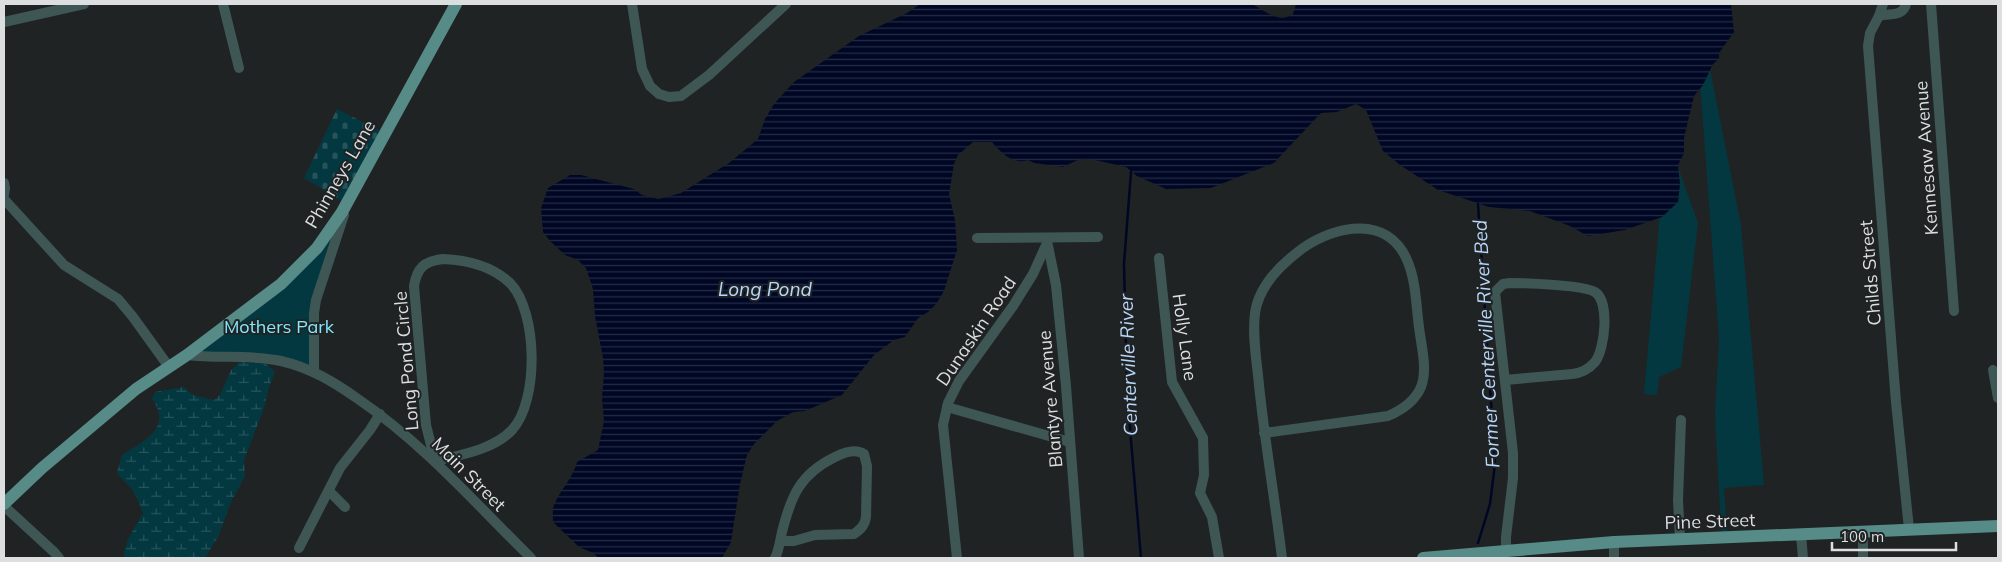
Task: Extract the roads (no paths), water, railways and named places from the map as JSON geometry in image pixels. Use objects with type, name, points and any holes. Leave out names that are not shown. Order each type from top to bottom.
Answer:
[{"type":"main road","name":"Phinneys Lane","points":[[4,505],[42,468],[136,389],[187,355],[281,284],[304,262],[326,236],[352,193],[456,4]]},
{"type":"main road","name":"Pine Street","points":[[1423,558],[1614,542],[1998,526]]},
{"type":"street","points":[[4,22],[84,4]]},
{"type":"street","points":[[223,4],[239,68]]},
{"type":"street","points":[[632,4],[642,69],[650,86],[659,94],[669,97],[681,96],[709,75],[786,4]]},
{"type":"street","name":"Childs Street","points":[[1884,4],[1870,33],[1868,46],[1896,402],[1909,529]]},
{"type":"street","points":[[1879,16],[1899,13],[1906,4]]},
{"type":"street","name":"Kennesaw Avenue","points":[[1931,4],[1954,311]]},
{"type":"street","points":[[4,183],[6,188],[4,197],[64,265],[118,299],[169,367]]},
{"type":"street","points":[[314,372],[314,313],[316,300],[352,193]]},
{"type":"street","points":[[1264,433],[1388,416],[1401,410],[1417,394],[1422,384],[1424,368],[1414,286],[1408,261],[1389,236],[1372,229],[1352,228],[1334,233],[1307,245],[1283,264],[1267,284],[1258,302],[1254,337],[1264,433],[1282,558]]},
{"type":"street","points":[[978,238],[1047,240],[1098,237]]},
{"type":"street","name":"Dunaskin Road","points":[[957,558],[943,425],[947,407],[960,380],[1013,306],[1033,274],[1047,240]]},
{"type":"street","name":"Blantyre Avenue","points":[[1047,240],[1056,285],[1079,558]]},
{"type":"street","name":"Holly Lane","points":[[1159,258],[1172,382],[1203,438],[1204,475],[1200,493],[1212,517],[1219,558]]},
{"type":"street","name":"Long Pond Circle","points":[[434,260],[457,260],[472,263],[502,276],[520,297],[530,335],[532,370],[528,402],[521,419],[511,432],[497,442],[468,453],[435,461],[426,425],[414,286],[416,272],[422,266],[434,260]]},
{"type":"street","points":[[1505,380],[1572,374],[1582,372],[1595,363],[1601,352],[1602,345],[1604,311],[1603,302],[1599,295],[1587,289],[1535,284],[1506,283],[1496,289],[1494,296],[1513,453],[1513,478],[1506,550]]},
{"type":"street","name":"Main Street","points":[[187,355],[210,358],[263,358],[280,360],[328,378],[380,414],[435,461],[531,558]]},
{"type":"street","points":[[1993,370],[1998,398]]},
{"type":"street","points":[[947,407],[1070,442]]},
{"type":"street","points":[[299,548],[340,468],[380,414]]},
{"type":"street","points":[[1680,539],[1678,500],[1681,420]]},
{"type":"street","points":[[775,558],[789,509],[796,489],[803,480],[816,467],[839,455],[853,451],[859,451],[864,454],[866,458],[867,504],[863,526],[854,534],[815,535],[794,541],[780,541]]},
{"type":"street","points":[[328,491],[345,507]]},
{"type":"street","points":[[4,505],[59,558]]},
{"type":"street","points":[[1863,532],[1863,558]]},
{"type":"street","points":[[1801,535],[1802,558]]},
{"type":"street","points":[[1614,542],[1614,558]]},
{"type":"water","name":"Long Pond","points":[[920,4],[1252,4],[1272,15],[1283,18],[1293,14],[1296,4],[1731,4],[1734,32],[1719,53],[1719,59],[1713,64],[1703,85],[1694,96],[1684,138],[1684,153],[1678,165],[1680,184],[1678,202],[1662,217],[1625,230],[1588,236],[1570,226],[1530,211],[1489,207],[1438,190],[1400,165],[1383,151],[1366,110],[1356,104],[1337,112],[1321,113],[1274,163],[1211,188],[1166,189],[1137,176],[1126,167],[1095,160],[1080,159],[1063,167],[1034,163],[1028,160],[1017,161],[1003,154],[992,142],[973,142],[958,155],[954,164],[949,194],[955,220],[957,250],[944,291],[936,304],[918,318],[905,337],[894,340],[874,355],[842,395],[805,411],[793,412],[777,421],[754,444],[747,455],[740,484],[731,542],[722,558],[599,558],[579,547],[553,522],[553,509],[577,462],[598,450],[604,421],[602,398],[603,358],[595,316],[593,289],[586,268],[578,260],[565,255],[543,232],[541,208],[548,188],[570,175],[581,175],[634,189],[642,195],[659,199],[681,193],[729,163],[758,139],[765,119],[774,104],[794,82],[859,36],[907,13]]},
{"type":"waterway","name":"Centerville River","points":[[1131,172],[1124,264],[1127,393],[1141,558]]},
{"type":"waterway","name":"Former Centerville River Bed","points":[[1478,204],[1495,464],[1490,504],[1478,543]]},
{"type":"park label","name":"Mothers Park","points":[[279,326]]}]
